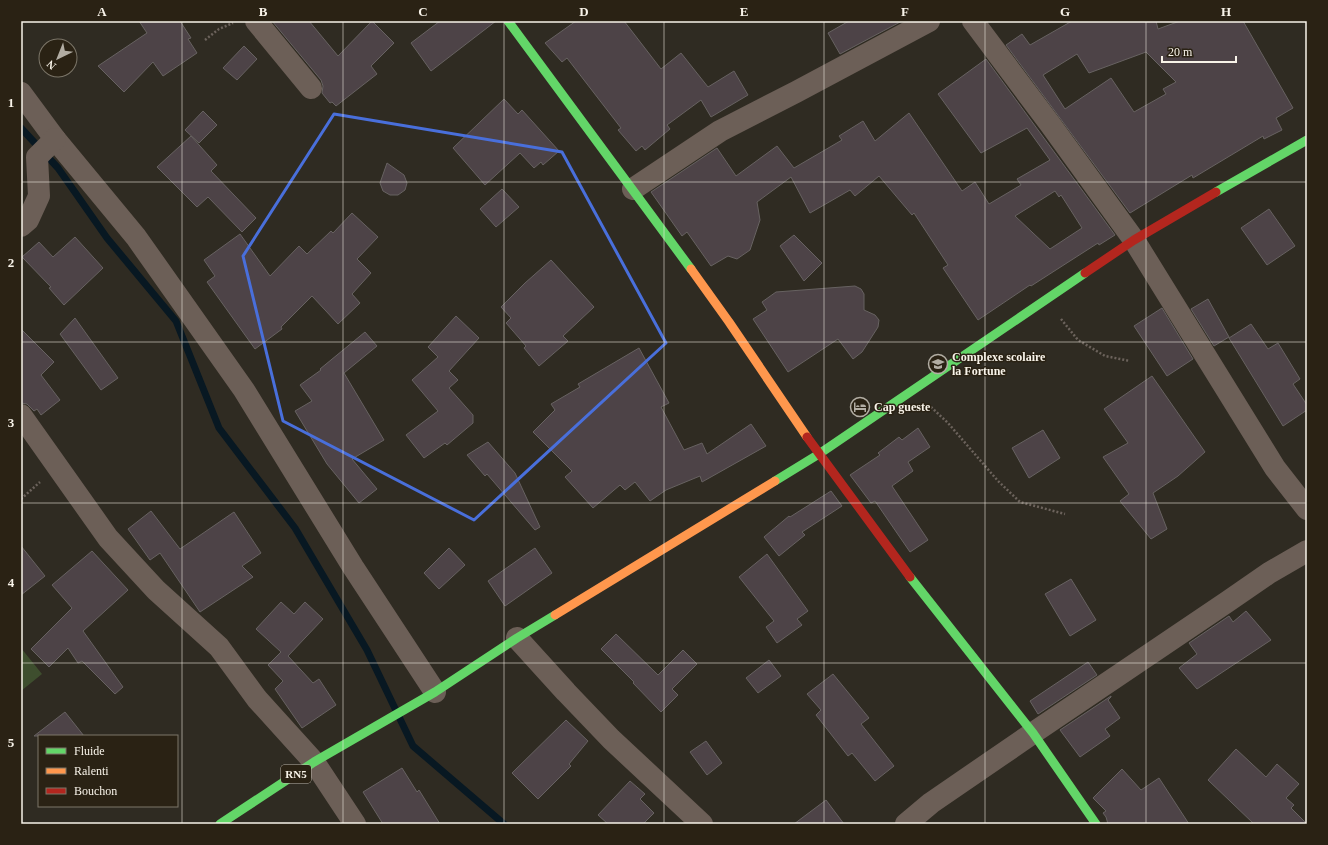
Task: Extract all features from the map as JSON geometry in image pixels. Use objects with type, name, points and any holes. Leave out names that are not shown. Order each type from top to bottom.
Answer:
[{"type":"main road","points":[[508,21],[633,189],[729,322],[819,454],[914,582],[1033,733],[1096,824]]},
{"type":"main road","name":"RN5","points":[[220,824],[314,762],[426,696],[517,638],[819,454],[1134,240],[1307,140]]},
{"type":"street","points":[[256,21],[311,88]]},
{"type":"street","points":[[633,189],[720,131],[929,21]]},
{"type":"street","points":[[973,21],[1134,240],[1275,468],[1307,509]]},
{"type":"street","points":[[21,93],[55,139],[136,237],[244,390],[353,567],[426,696]]},
{"type":"street","points":[[21,226],[28,220],[39,196],[37,157],[55,139]]},
{"type":"street","points":[[21,415],[108,538],[156,590],[219,647],[257,699],[314,762],[355,824]]},
{"type":"street","points":[[906,824],[931,803],[1033,733],[1269,573],[1307,551]]},
{"type":"street","points":[[517,638],[611,739],[702,824]]},
{"type":"path","points":[[205,40],[219,29],[238,21]]},
{"type":"path","points":[[1046,300],[1078,340],[1105,356],[1130,361]]},
{"type":"path","points":[[914,390],[948,423],[998,481],[1020,502],[1065,514]]},
{"type":"highlighted area","points":[[334,114],[562,152],[666,343],[474,520],[283,421],[243,256]]},
{"type":"green space","points":[[21,648],[42,674],[21,691]]},
{"type":"building","points":[[139,21],[180,21],[191,38],[188,39],[197,53],[163,76],[153,62],[124,92],[98,66],[147,33]]},
{"type":"building","points":[[272,21],[309,21],[338,56],[372,21],[394,43],[371,66],[377,74],[336,106],[332,102],[330,103],[322,93],[323,86],[321,80]]},
{"type":"building","points":[[440,21],[496,21],[431,71],[411,43]]},
{"type":"building","points":[[576,21],[624,21],[661,69],[681,53],[708,87],[734,71],[748,95],[711,117],[701,100],[667,125],[670,129],[645,150],[642,146],[636,151],[618,130],[621,128],[567,58],[562,62],[545,43]]},
{"type":"building","points":[[849,21],[902,21],[840,54],[828,33]]},
{"type":"building","points":[[1072,21],[1156,21],[1158,29],[1180,21],[1243,21],[1293,108],[1276,118],[1282,130],[1264,139],[1263,136],[1193,178],[1192,175],[1130,213],[1006,45],[1022,34],[1030,45]],"holes":[[[1146,52],[1176,82],[1163,89],[1166,94],[1134,112],[1111,78],[1065,109],[1043,75],[1077,54],[1089,73]]]},
{"type":"building","points":[[244,46],[257,59],[237,80],[223,68]]},
{"type":"building","points":[[986,59],[1115,235],[1099,245],[1098,243],[1031,286],[1030,285],[978,320],[943,268],[948,265],[914,213],[912,215],[879,176],[855,196],[850,190],[810,213],[791,177],[757,202],[760,220],[750,250],[737,259],[728,256],[711,266],[687,232],[682,236],[651,192],[717,148],[736,176],[777,146],[794,168],[842,140],[839,136],[863,121],[875,141],[909,113],[962,191],[975,182],[989,204],[1021,185],[1017,179],[1050,160],[1027,128],[981,153],[938,94]],"holes":[[[1055,191],[1059,197],[1061,195],[1082,228],[1050,249],[1015,216]]]},
{"type":"building","points":[[504,99],[518,114],[522,110],[559,151],[543,165],[541,162],[534,168],[520,153],[485,185],[453,148]]},
{"type":"building","points":[[203,111],[217,125],[199,143],[185,130]]},
{"type":"building","points":[[191,136],[217,165],[211,171],[256,218],[242,232],[208,197],[197,207],[157,167]]},
{"type":"building","points":[[387,163],[404,175],[407,183],[405,190],[398,195],[390,195],[383,191],[380,183]]},
{"type":"building","points":[[502,189],[519,207],[496,227],[480,209]]},
{"type":"building","points":[[1269,209],[1295,246],[1267,265],[1241,228]]},
{"type":"building","points":[[352,213],[378,237],[357,259],[371,273],[352,294],[360,303],[338,324],[312,296],[281,327],[282,329],[255,349],[207,282],[215,276],[204,260],[240,234],[270,276],[299,246],[307,254],[331,231],[333,233]]},
{"type":"building","points":[[794,235],[822,263],[804,281],[780,246]]},
{"type":"building","points":[[75,237],[103,268],[64,305],[49,288],[51,287],[22,257],[39,242],[53,257]]},
{"type":"building","points":[[551,260],[594,307],[563,336],[568,341],[539,366],[524,348],[526,346],[506,323],[511,318],[501,307]]},
{"type":"building","points":[[855,286],[861,289],[864,294],[864,310],[875,315],[879,320],[878,327],[862,352],[853,359],[838,339],[788,372],[753,319],[767,310],[762,302],[776,292]]},
{"type":"building","points":[[1208,299],[1229,337],[1214,346],[1191,309]]},
{"type":"building","points":[[1162,308],[1193,359],[1167,376],[1134,326]]},
{"type":"building","points":[[456,316],[479,338],[449,371],[458,380],[449,388],[473,415],[473,423],[447,445],[445,443],[424,458],[406,435],[438,411],[412,380],[438,357],[428,347]]},
{"type":"building","points":[[75,318],[118,378],[101,390],[60,334]]},
{"type":"building","points":[[1251,324],[1268,349],[1278,343],[1300,379],[1293,384],[1307,405],[1307,410],[1283,426],[1229,338]]},
{"type":"building","points":[[21,329],[54,362],[41,375],[60,400],[41,415],[37,409],[34,411],[27,404],[21,403]]},
{"type":"building","points":[[365,332],[377,346],[344,373],[384,440],[352,459],[377,489],[359,503],[327,464],[295,411],[312,401],[300,385],[321,370],[320,369]]},
{"type":"building","points":[[639,348],[669,403],[661,407],[684,450],[702,443],[707,454],[751,424],[766,446],[702,482],[700,476],[666,490],[650,501],[635,482],[625,490],[620,485],[593,508],[565,477],[572,471],[533,432],[555,410],[551,404],[580,387],[578,384]]},
{"type":"building","points":[[1152,376],[1205,452],[1178,476],[1153,493],[1167,529],[1151,539],[1120,501],[1129,494],[1103,457],[1128,443],[1104,409]]},
{"type":"building","points":[[918,428],[930,447],[908,462],[913,471],[892,486],[928,540],[910,552],[875,501],[871,503],[850,475],[880,455],[878,453],[899,437],[902,440]]},
{"type":"building","points":[[1043,430],[1060,458],[1029,478],[1012,448]]},
{"type":"building","points":[[488,442],[515,473],[540,527],[535,530],[487,474],[485,476],[467,455]]},
{"type":"building","points":[[831,491],[842,506],[802,532],[805,535],[779,556],[764,537],[789,516],[790,517]]},
{"type":"building","points":[[151,511],[180,549],[234,512],[261,553],[242,566],[253,577],[200,612],[160,553],[150,560],[128,529]]},
{"type":"building","points":[[21,546],[45,576],[21,595]]},
{"type":"building","points":[[449,548],[465,565],[439,589],[424,573]]},
{"type":"building","points":[[535,548],[552,573],[505,606],[488,581]]},
{"type":"building","points":[[92,551],[128,590],[83,631],[123,687],[115,694],[82,661],[78,663],[68,648],[49,667],[31,649],[72,608],[52,585]]},
{"type":"building","points":[[767,554],[808,611],[797,619],[802,625],[777,643],[766,627],[774,621],[739,577]]},
{"type":"building","points":[[1071,579],[1096,620],[1070,636],[1045,594]]},
{"type":"building","points":[[281,602],[294,614],[305,602],[323,619],[288,656],[313,683],[319,679],[336,705],[302,728],[275,689],[283,681],[268,665],[281,652],[256,629]]},
{"type":"building","points":[[1246,611],[1271,640],[1197,689],[1179,668],[1197,654],[1189,643],[1229,616],[1233,622]]},
{"type":"building","points":[[616,634],[658,675],[683,650],[697,664],[672,689],[678,695],[661,712],[601,649]]},
{"type":"building","points":[[769,660],[781,676],[758,693],[746,678]]},
{"type":"building","points":[[1088,662],[1097,675],[1038,714],[1030,701]]},
{"type":"building","points":[[833,674],[869,718],[861,724],[894,766],[875,781],[852,753],[848,756],[816,715],[821,710],[807,694]]},
{"type":"building","points":[[1111,696],[1108,700],[1120,718],[1105,729],[1110,736],[1080,757],[1060,730]]},
{"type":"building","points":[[65,712],[83,735],[38,735],[34,736]]},
{"type":"building","points":[[566,720],[588,741],[569,764],[571,766],[538,799],[512,773]]},
{"type":"building","points":[[706,741],[722,763],[707,775],[690,752]]},
{"type":"building","points":[[1236,749],[1266,777],[1277,764],[1299,784],[1286,798],[1294,805],[1291,808],[1307,824],[1254,824],[1208,780]]},
{"type":"building","points":[[402,768],[417,792],[419,790],[440,824],[383,824],[363,792]]},
{"type":"building","points":[[1122,769],[1141,790],[1159,778],[1189,824],[1108,824],[1103,813],[1106,811],[1093,798]]},
{"type":"building","points":[[630,781],[645,794],[640,799],[654,813],[643,824],[608,824],[598,815]]},
{"type":"building","points":[[826,800],[844,824],[794,824]]},
{"type":"waterway","points":[[21,128],[58,168],[107,238],[176,321],[219,428],[295,528],[367,650],[413,746],[504,824]]},
{"type":"traffic: fast","points":[[508,21],[691,269]]},
{"type":"traffic: fast","points":[[1216,192],[1307,140]]},
{"type":"traffic: fast","points":[[775,481],[819,454],[1085,273]]},
{"type":"traffic: fast","points":[[910,577],[1033,733],[1096,824]]},
{"type":"traffic: fast","points":[[220,824],[314,762],[435,692],[555,615]]},
{"type":"traffic: slow","points":[[691,269],[807,437]]},
{"type":"traffic: slow","points":[[555,615],[775,481]]},
{"type":"traffic: jam","points":[[1085,273],[1134,240],[1216,192]]},
{"type":"traffic: jam","points":[[807,437],[910,577]]},
{"type":"place","name":"Complexe scolaire la Fortune","points":[[938,364]]},
{"type":"place","name":"Cap gueste","points":[[860,407]]}]
